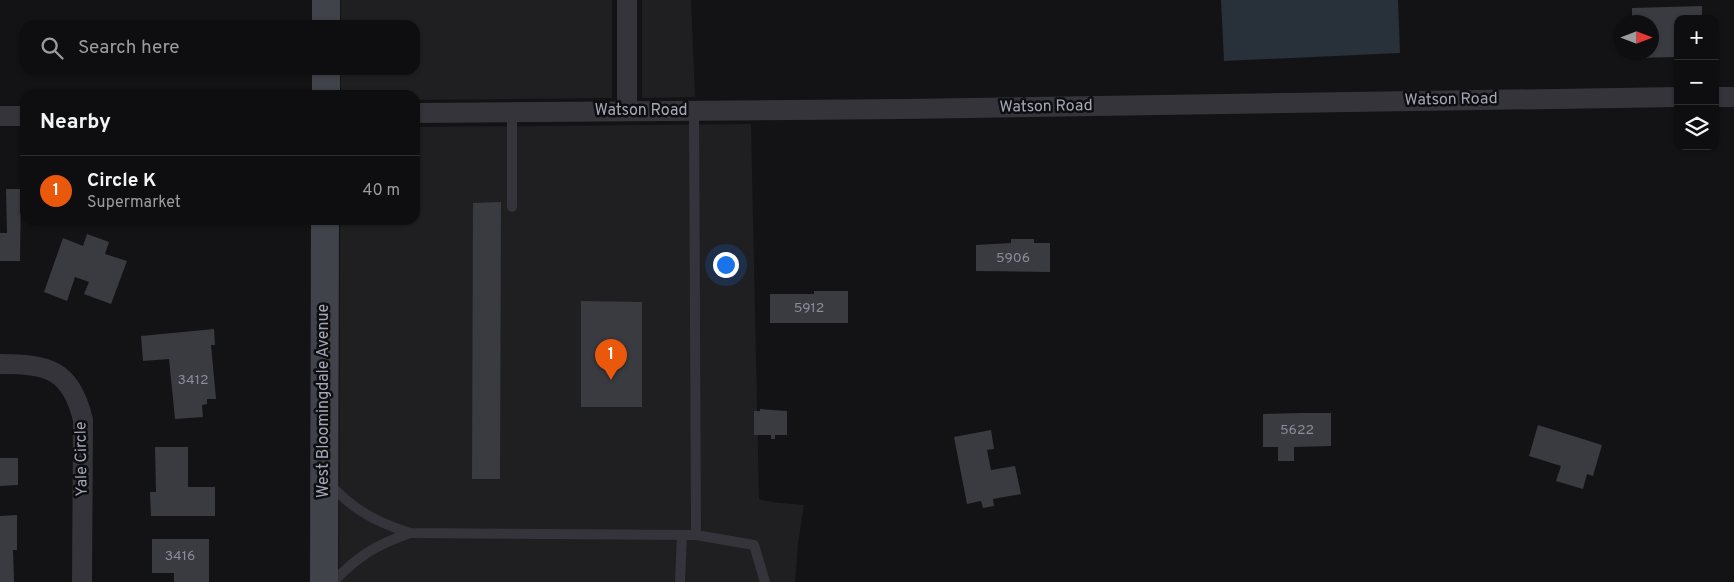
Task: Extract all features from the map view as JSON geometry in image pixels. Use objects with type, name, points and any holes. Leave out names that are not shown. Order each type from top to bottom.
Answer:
[{"type":"main road","points":[[326,0],[326,20]]},
{"type":"main road","points":[[326,75],[326,90]]},
{"type":"main road","name":"West Bloomingdale Avenue","points":[[324,582],[325,225]]},
{"type":"street","points":[[627,0],[627,111]]},
{"type":"street","name":"Watson Road","points":[[420,113],[694,111],[1674,97]]},
{"type":"street","points":[[1719,97],[1734,97]]},
{"type":"street","points":[[0,116],[20,116]]},
{"type":"street","name":"Yale Circle","points":[[0,364],[23,364],[41,367],[59,375],[71,388],[79,401],[83,420],[82,582]]},
{"type":"lane","points":[[694,111],[696,535]]},
{"type":"lane","points":[[512,112],[512,207]]},
{"type":"lane","points":[[324,478],[342,498],[364,514],[385,525],[410,533],[696,535],[754,545],[765,582]]},
{"type":"lane","points":[[333,582],[366,552],[384,542],[410,533]]},
{"type":"lane","points":[[680,582],[682,535]]},
{"type":"shaded area","points":[[341,0],[612,0],[612,98],[420,100],[420,90],[341,90],[341,75],[420,75],[420,20],[341,20]]},
{"type":"shaded area","points":[[642,0],[691,0],[695,97],[642,98]]},
{"type":"shaded area","points":[[1221,0],[1398,0],[1400,53],[1224,61]]},
{"type":"shaded area","points":[[751,124],[759,499],[804,505],[795,582],[339,582],[340,225],[420,225],[420,127]]},
{"type":"building","points":[[1702,6],[1702,15],[1674,15],[1674,57],[1659,57],[1659,15],[1632,15],[1632,8]]},
{"type":"building","points":[[6,189],[20,189],[20,261],[0,261],[0,233],[7,233]]},
{"type":"building","points":[[501,202],[500,479],[472,479],[473,203]]},
{"type":"building","points":[[87,234],[109,242],[105,254],[127,261],[111,304],[84,294],[89,282],[75,277],[67,301],[44,292],[63,238],[83,246]]},
{"type":"building","points":[[1011,239],[1034,239],[1034,243],[1050,243],[1050,272],[976,271],[976,245],[1011,243]]},
{"type":"building","points":[[814,291],[848,291],[848,323],[770,323],[770,294],[814,294]]},
{"type":"building","points":[[581,301],[642,302],[642,407],[581,407]]},
{"type":"building","points":[[214,329],[215,345],[211,345],[216,399],[207,399],[207,404],[202,405],[203,417],[175,419],[169,359],[143,361],[141,336]]},
{"type":"building","points":[[760,409],[787,411],[787,435],[775,435],[775,439],[771,439],[771,435],[754,435],[754,411],[760,411]]},
{"type":"building","points":[[1331,413],[1331,446],[1294,447],[1294,461],[1278,461],[1278,447],[1263,447],[1263,414]]},
{"type":"building","points":[[1538,425],[1602,445],[1593,476],[1587,474],[1583,489],[1556,481],[1561,466],[1529,456]]},
{"type":"building","points":[[991,430],[994,449],[987,450],[991,470],[1015,466],[1021,494],[993,499],[994,506],[983,508],[981,501],[967,504],[954,437]]},
{"type":"building","points":[[155,447],[188,447],[188,487],[215,487],[215,516],[151,516],[150,492],[156,492]]},
{"type":"building","points":[[0,458],[18,458],[18,485],[0,486]]},
{"type":"building","points":[[17,515],[17,550],[13,550],[14,582],[0,582],[0,516]]},
{"type":"building","points":[[152,539],[209,539],[209,582],[174,582],[174,573],[152,573]]},
{"type":"place","name":"Circle K","points":[[611,380]]}]
